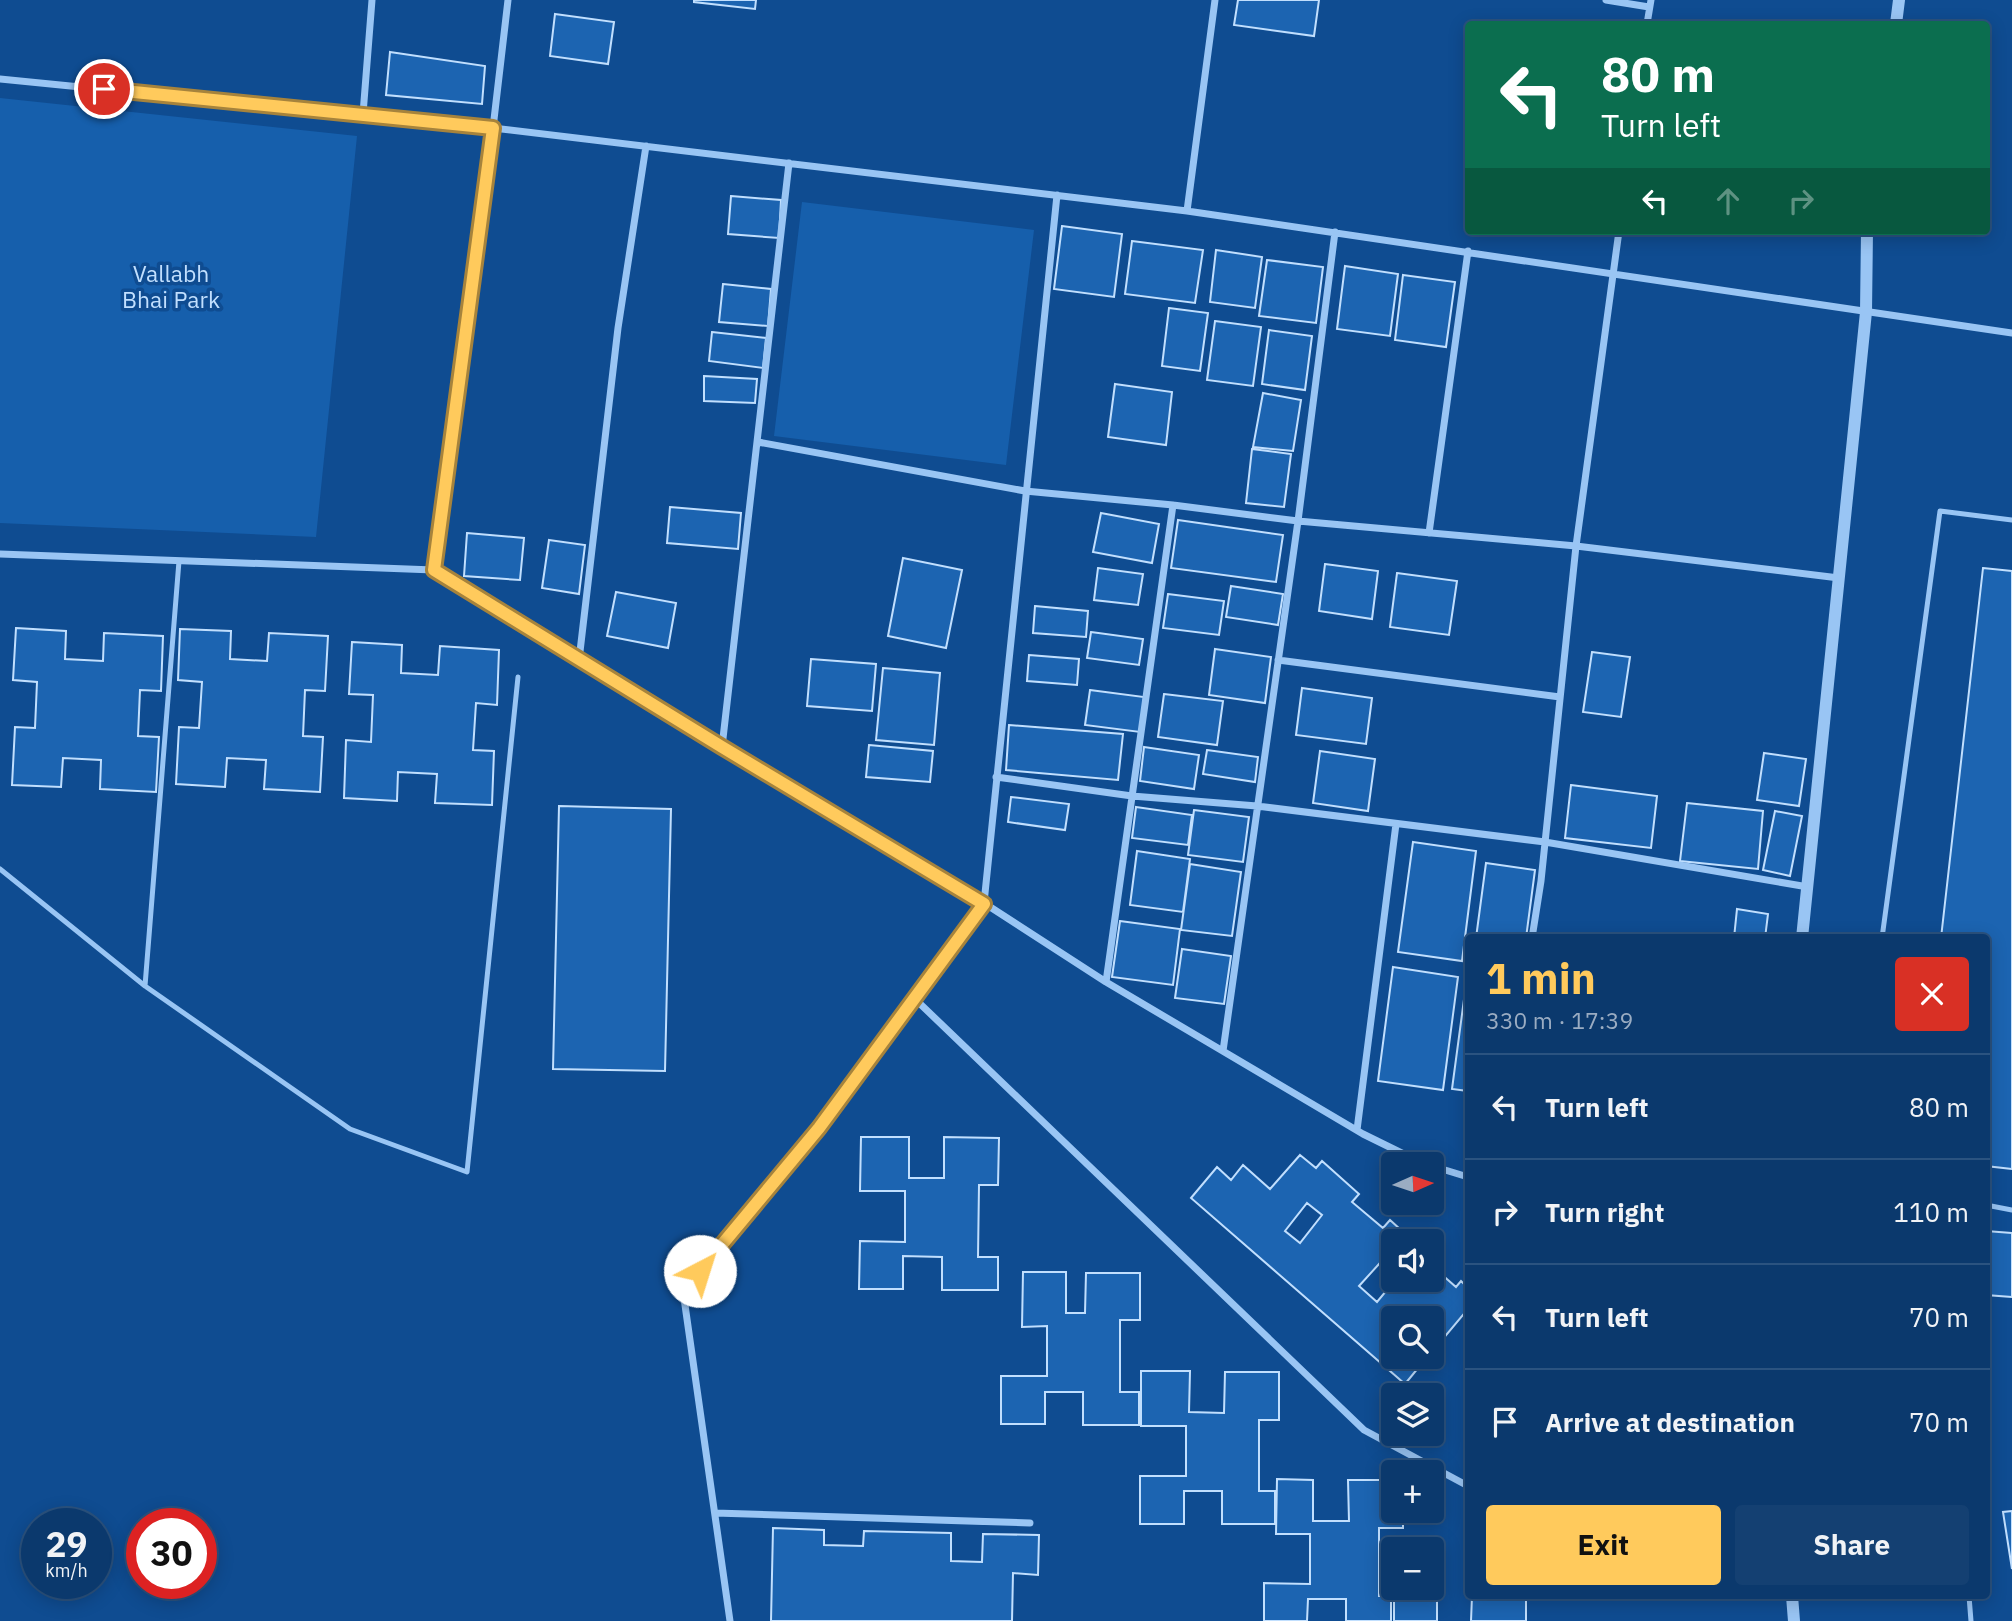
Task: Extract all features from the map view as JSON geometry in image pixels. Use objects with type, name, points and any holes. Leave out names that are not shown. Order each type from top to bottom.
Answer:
[{"type":"street","points":[[363,114],[372,0]]},
{"type":"street","points":[[434,570],[508,0]]},
{"type":"street","points":[[1187,211],[1215,0]]},
{"type":"street","points":[[1606,0],[1650,3],[1647,21]]},
{"type":"street","points":[[1896,21],[1899,0]]},
{"type":"street","points":[[0,79],[493,128],[1187,211],[2012,333]]},
{"type":"street","points":[[579,660],[618,328],[646,146]]},
{"type":"street","points":[[722,747],[789,163]]},
{"type":"street","points":[[730,1621],[683,1291],[819,1128],[984,904],[1056,195]]},
{"type":"street","points":[[1223,1051],[1298,521],[1335,232]]},
{"type":"street","points":[[1533,934],[1545,842],[1576,546],[1618,235]]},
{"type":"street","points":[[1802,934],[1866,312],[1867,235]]},
{"type":"street","points":[[1429,533],[1468,251]]},
{"type":"street","points":[[758,442],[1025,491],[1173,505],[1298,521],[1576,546],[1839,578]]},
{"type":"street","points":[[1106,982],[1173,505]]},
{"type":"street","points":[[0,554],[434,570],[984,904],[1106,982],[1357,1130],[1400,1152]]},
{"type":"street","points":[[1278,660],[1560,697]]},
{"type":"street","points":[[996,777],[1132,796],[1258,806],[1545,842],[1808,887]]},
{"type":"street","points":[[1357,1130],[1396,824]]},
{"type":"street","points":[[914,998],[1364,1430],[1465,1484]]},
{"type":"street","points":[[1444,1170],[1465,1176]]},
{"type":"street","points":[[715,1513],[1030,1523]]},
{"type":"street","points":[[1792,1599],[1794,1621]]},
{"type":"lane","points":[[1883,934],[1940,511],[2012,520]]},
{"type":"lane","points":[[145,986],[179,561]]},
{"type":"lane","points":[[0,869],[145,986],[350,1129],[467,1172],[518,677]]},
{"type":"lane","points":[[1990,1206],[2012,1210]]},
{"type":"lane","points":[[1969,1599],[1971,1621]]},
{"type":"green space","name":"Vallabh Bhai Park","points":[[0,98],[357,136],[316,537],[0,523]]},
{"type":"green space","points":[[802,202],[1034,230],[1006,465],[774,436]]},
{"type":"building","points":[[694,0],[756,0],[755,9]]},
{"type":"building","points":[[1238,0],[1319,0],[1314,36],[1234,25]]},
{"type":"building","points":[[555,14],[614,22],[608,64],[550,56]]},
{"type":"building","points":[[390,52],[485,66],[482,104],[386,95]]},
{"type":"building","points":[[731,196],[781,200],[779,238],[728,234]]},
{"type":"building","points":[[1062,226],[1122,234],[1114,297],[1054,289]]},
{"type":"building","points":[[1132,241],[1203,250],[1195,303],[1125,294]]},
{"type":"building","points":[[1216,250],[1262,257],[1255,308],[1210,302]]},
{"type":"building","points":[[1267,260],[1323,267],[1316,323],[1259,316]]},
{"type":"building","points":[[1345,266],[1398,274],[1390,336],[1337,329]]},
{"type":"building","points":[[1403,275],[1455,282],[1446,347],[1395,340]]},
{"type":"building","points":[[723,284],[771,289],[768,326],[719,322]]},
{"type":"building","points":[[1169,308],[1208,313],[1200,371],[1162,366]]},
{"type":"building","points":[[1215,321],[1261,327],[1253,386],[1207,380]]},
{"type":"building","points":[[1269,330],[1312,336],[1305,390],[1262,384]]},
{"type":"building","points":[[712,332],[766,338],[763,368],[709,361]]},
{"type":"building","points":[[704,376],[757,379],[755,403],[704,401]]},
{"type":"building","points":[[1115,384],[1172,392],[1166,445],[1108,437]]},
{"type":"building","points":[[1263,393],[1301,400],[1293,451],[1253,447]]},
{"type":"building","points":[[1252,449],[1291,454],[1284,507],[1246,503]]},
{"type":"building","points":[[670,507],[741,513],[738,549],[667,543]]},
{"type":"building","points":[[1101,513],[1159,524],[1152,563],[1093,552]]},
{"type":"building","points":[[1178,520],[1283,535],[1276,582],[1171,568]]},
{"type":"building","points":[[467,533],[524,538],[520,580],[464,576]]},
{"type":"building","points":[[549,540],[585,545],[579,594],[542,588]]},
{"type":"building","points":[[903,558],[962,570],[946,648],[888,636]]},
{"type":"building","points":[[1325,564],[1378,571],[1372,619],[1319,611]]},
{"type":"building","points":[[1098,568],[1143,574],[1138,605],[1094,600]]},
{"type":"building","points":[[1983,568],[2012,571],[2012,1169],[1990,1166],[1990,934],[1941,934]]},
{"type":"building","points":[[1397,573],[1457,581],[1449,635],[1390,627]]},
{"type":"building","points":[[1231,586],[1283,594],[1278,625],[1226,617]]},
{"type":"building","points":[[616,592],[676,603],[668,648],[607,636]]},
{"type":"building","points":[[1168,594],[1224,601],[1219,635],[1163,628]]},
{"type":"building","points":[[1035,606],[1088,611],[1086,637],[1033,633]]},
{"type":"building","points":[[16,628],[66,631],[65,659],[103,661],[104,633],[163,636],[161,691],[140,690],[138,736],[159,737],[156,792],[100,789],[101,760],[63,758],[61,787],[12,785],[15,727],[35,728],[37,682],[13,680]]},
{"type":"building","points":[[180,629],[231,631],[230,659],[267,661],[269,633],[328,636],[325,691],[305,690],[303,736],[323,737],[320,792],[264,789],[266,760],[227,758],[225,787],[176,784],[179,727],[199,728],[202,682],[178,680]]},
{"type":"building","points":[[1091,632],[1143,639],[1139,665],[1087,658]]},
{"type":"building","points":[[352,642],[402,645],[401,673],[438,675],[440,646],[499,650],[497,705],[476,703],[473,750],[494,751],[492,805],[435,803],[437,774],[398,772],[397,801],[344,798],[346,740],[371,742],[373,695],[349,694]]},
{"type":"building","points":[[1215,649],[1271,657],[1265,703],[1209,695]]},
{"type":"building","points":[[1592,652],[1630,657],[1621,717],[1583,712]]},
{"type":"building","points":[[1029,655],[1079,659],[1077,685],[1027,681]]},
{"type":"building","points":[[811,659],[876,664],[872,711],[807,706]]},
{"type":"building","points":[[883,668],[940,673],[934,745],[876,740]]},
{"type":"building","points":[[1302,688],[1372,698],[1366,744],[1296,735]]},
{"type":"building","points":[[1090,690],[1144,697],[1140,732],[1085,725]]},
{"type":"building","points":[[1164,694],[1223,701],[1217,745],[1158,737]]},
{"type":"building","points":[[1009,725],[1123,734],[1118,780],[1006,770]]},
{"type":"building","points":[[869,745],[933,751],[930,782],[866,777]]},
{"type":"building","points":[[1144,747],[1199,755],[1194,789],[1140,781]]},
{"type":"building","points":[[1207,750],[1258,757],[1255,782],[1203,774]]},
{"type":"building","points":[[1320,751],[1375,759],[1368,811],[1313,803]]},
{"type":"building","points":[[1764,753],[1806,759],[1799,806],[1757,800]]},
{"type":"building","points":[[1571,785],[1657,796],[1651,848],[1565,838]]},
{"type":"building","points":[[1011,797],[1069,804],[1065,830],[1008,822]]},
{"type":"building","points":[[1687,803],[1763,811],[1758,869],[1680,861]]},
{"type":"building","points":[[559,806],[671,809],[665,1071],[553,1069]]},
{"type":"building","points":[[1136,807],[1192,815],[1188,845],[1132,838]]},
{"type":"building","points":[[1194,810],[1249,817],[1243,862],[1188,855]]},
{"type":"building","points":[[1775,811],[1802,816],[1790,876],[1763,870]]},
{"type":"building","points":[[1413,842],[1476,851],[1462,961],[1398,952]]},
{"type":"building","points":[[1137,851],[1190,859],[1183,912],[1130,905]]},
{"type":"building","points":[[1486,863],[1535,870],[1527,934],[1477,934]]},
{"type":"building","points":[[1190,864],[1241,872],[1232,936],[1181,930]]},
{"type":"building","points":[[1737,909],[1768,914],[1766,934],[1734,934]]},
{"type":"building","points":[[1120,921],[1180,929],[1173,985],[1112,977]]},
{"type":"building","points":[[1182,949],[1231,956],[1224,1004],[1175,998]]},
{"type":"building","points":[[1393,967],[1458,977],[1443,1090],[1378,1081]]},
{"type":"building","points":[[1465,992],[1465,1091],[1452,1089]]},
{"type":"building","points":[[861,1137],[909,1137],[909,1178],[944,1178],[944,1137],[999,1138],[998,1185],[979,1185],[978,1257],[998,1257],[998,1290],[942,1290],[942,1257],[903,1256],[903,1289],[859,1289],[860,1241],[905,1242],[905,1191],[860,1191]]},
{"type":"building","points":[[1300,1155],[1316,1168],[1322,1161],[1359,1194],[1352,1202],[1383,1228],[1390,1220],[1400,1229],[1381,1229],[1381,1266],[1379,1264],[1359,1286],[1377,1302],[1385,1292],[1444,1292],[1444,1276],[1456,1287],[1461,1281],[1465,1285],[1465,1313],[1444,1338],[1444,1306],[1381,1306],[1381,1363],[1191,1198],[1217,1167],[1231,1180],[1243,1165],[1270,1189]],"holes":[[[1307,1203],[1322,1215],[1300,1243],[1285,1231]]]},
{"type":"building","points":[[1990,1231],[2012,1233],[2012,1297],[1990,1295]]},
{"type":"building","points":[[1023,1272],[1066,1272],[1066,1313],[1085,1313],[1086,1273],[1140,1273],[1140,1320],[1120,1320],[1120,1392],[1139,1392],[1139,1425],[1083,1425],[1083,1392],[1045,1392],[1045,1424],[1001,1424],[1001,1376],[1047,1376],[1047,1326],[1022,1327]]},
{"type":"building","points":[[1388,1369],[1417,1369],[1404,1383]]},
{"type":"building","points":[[1141,1371],[1190,1371],[1189,1412],[1224,1413],[1225,1372],[1279,1372],[1279,1420],[1259,1420],[1259,1491],[1275,1491],[1275,1524],[1222,1524],[1222,1491],[1184,1491],[1184,1524],[1140,1524],[1140,1476],[1186,1476],[1186,1426],[1141,1426]]},
{"type":"building","points":[[1277,1479],[1313,1480],[1313,1521],[1349,1521],[1348,1480],[1381,1480],[1381,1523],[1403,1523],[1403,1528],[1379,1528],[1379,1596],[1381,1600],[1391,1600],[1391,1621],[1346,1621],[1346,1599],[1308,1599],[1307,1621],[1264,1621],[1264,1583],[1310,1584],[1310,1534],[1276,1534]]},
{"type":"building","points":[[2012,1511],[2012,1569],[2003,1512]]},
{"type":"building","points":[[773,1528],[824,1530],[824,1545],[863,1546],[864,1531],[951,1533],[951,1561],[982,1562],[983,1534],[1039,1535],[1038,1575],[1013,1573],[1012,1621],[771,1621]]},
{"type":"building","points":[[1472,1599],[1526,1599],[1526,1621],[1471,1621]]},
{"type":"building","points":[[1394,1600],[1437,1600],[1437,1621],[1394,1621]]},
{"type":"route","points":[[104,89],[493,128],[434,570],[984,904],[819,1128],[700,1271]]}]
